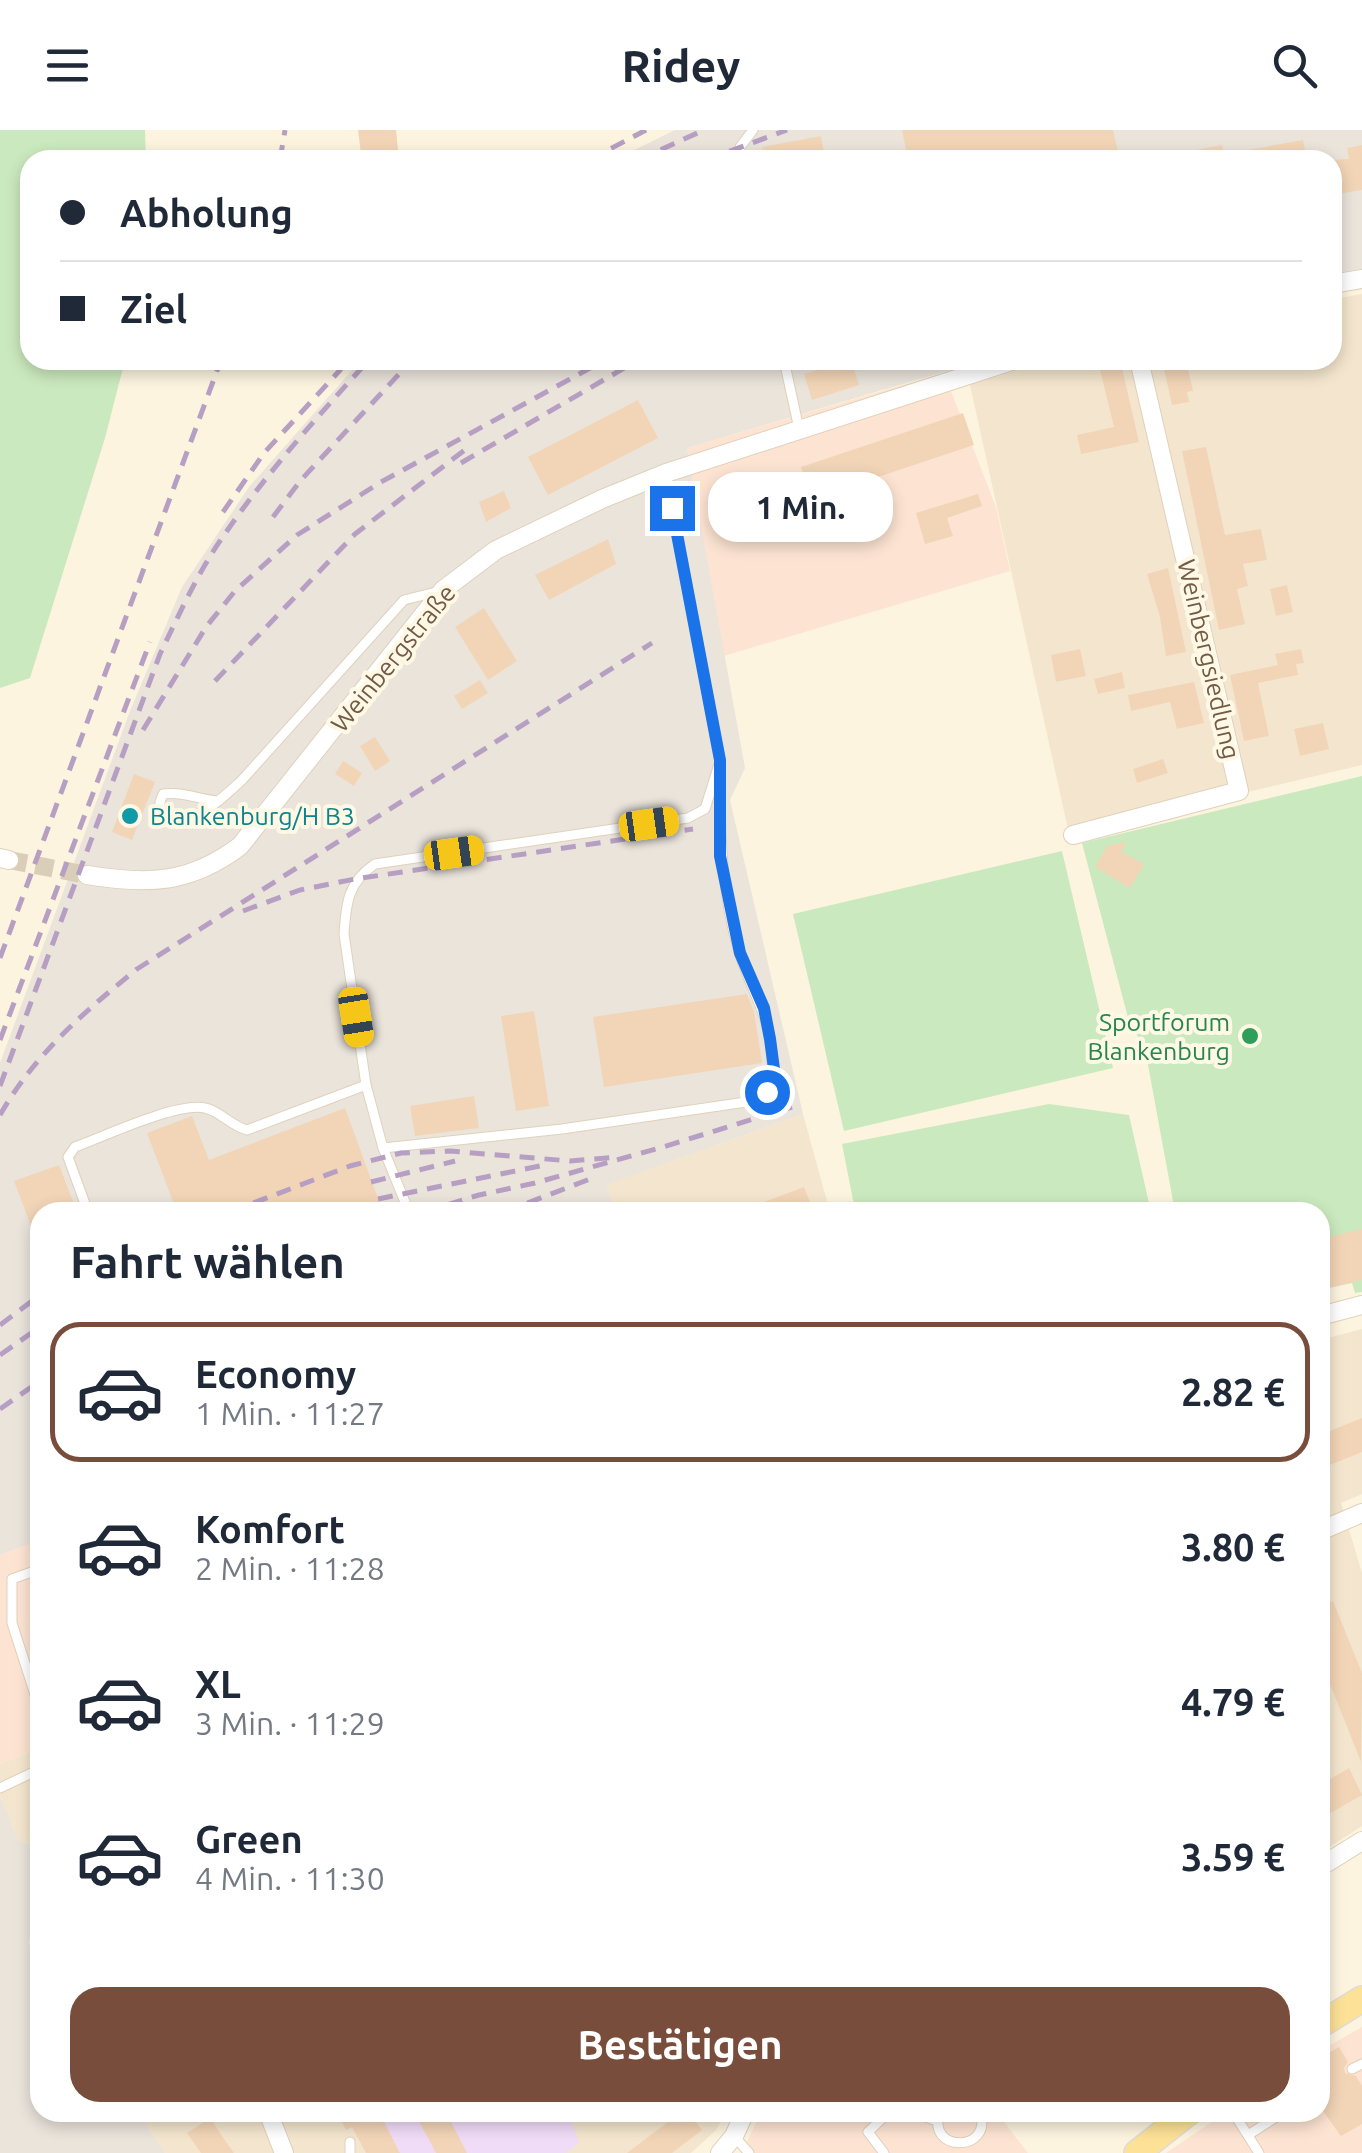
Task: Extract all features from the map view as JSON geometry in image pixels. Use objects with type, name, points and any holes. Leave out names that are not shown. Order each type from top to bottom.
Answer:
[{"type":"main road","points":[[1330,2019],[1362,1999]]},
{"type":"main road","points":[[1136,2153],[1176,2122]]},
{"type":"street","name":"Weinbergstraße","points":[[87,875],[130,882],[160,881],[192,873],[240,846],[442,590],[496,550],[602,498],[666,473],[984,370]]},
{"type":"street","name":"Weinbergsiedlung","points":[[1073,835],[1239,791],[1142,370]]},
{"type":"street","points":[[1330,1313],[1362,1305]]},
{"type":"street","points":[[1330,1528],[1360,1521]]},
{"type":"street","points":[[1330,1860],[1362,1841]]},
{"type":"street","points":[[272,2122],[284,2153]]},
{"type":"street","points":[[720,2153],[740,2122]]},
{"type":"lane","points":[[786,370],[799,429]]},
{"type":"lane","points":[[382,1148],[562,1129],[746,1102],[767,1092],[774,1069],[764,1008],[740,953],[720,856],[720,760],[666,473]]},
{"type":"lane","points":[[219,801],[178,792],[163,794],[160,814],[171,818],[204,813],[219,801],[242,780],[404,600],[442,590]]},
{"type":"lane","points":[[405,1202],[382,1148],[366,1085],[344,934],[345,911],[355,880],[376,864],[688,818],[705,809],[720,760]]},
{"type":"lane","points":[[84,1202],[68,1157],[75,1147],[187,1106],[210,1109],[247,1130],[366,1085]]},
{"type":"lane","points":[[30,1573],[12,1580],[12,1623],[30,1679]]},
{"type":"lane","points":[[0,1788],[30,1774]]},
{"type":"lane","points":[[878,2122],[868,2132],[884,2153]]},
{"type":"lane","points":[[941,2122],[946,2141],[952,2144],[967,2144],[982,2128],[981,2122]]},
{"type":"lane","points":[[1239,2122],[1259,2153]]},
{"type":"lane","points":[[1248,2136],[1269,2122]]},
{"type":"lane","points":[[734,2136],[749,2153]]},
{"type":"shaded area","points":[[675,130],[1362,130],[1362,274],[1342,277],[1342,150],[634,150]]},
{"type":"shaded area","points":[[1362,294],[1362,765],[1069,834],[970,385],[1018,370],[1342,370],[1342,297]]},
{"type":"shaded area","points":[[352,370],[950,370],[687,448],[745,768],[730,800],[803,1114],[606,1185],[612,1202],[30,1202],[30,1544],[0,1555],[0,1063],[130,711],[182,587],[249,487]]},
{"type":"shaded area","points":[[944,373],[996,507],[1010,571],[724,656],[687,448]]},
{"type":"shaded area","points":[[803,1114],[827,1202],[611,1202],[605,1185]]},
{"type":"shaded area","points":[[1362,1329],[1362,1494],[1341,1503],[1362,1573],[1362,1826],[1330,1847],[1330,1337]]},
{"type":"shaded area","points":[[30,1544],[30,1752],[0,1764],[0,1555]]},
{"type":"shaded area","points":[[30,1752],[30,1844],[19,1841],[0,1796],[0,1764]]},
{"type":"shaded area","points":[[0,1796],[19,1841],[30,1844],[30,2122],[144,2122],[165,2153],[0,2153]]},
{"type":"shaded area","points":[[1362,2027],[1362,2153],[1166,2153],[1212,2122],[1330,2122],[1330,2045]]},
{"type":"shaded area","points":[[144,2122],[721,2122],[691,2153],[165,2153]]},
{"type":"shaded area","points":[[342,2122],[572,2122],[579,2143],[566,2153],[366,2153],[352,2128],[346,2130]]},
{"type":"shaded area","points":[[756,2122],[1004,2122],[1028,2153],[742,2153]]},
{"type":"green space","points":[[0,130],[145,130],[146,150],[20,150],[20,370],[122,370],[30,678],[0,688]]},
{"type":"green space","name":"Sportforum Blankenburg","points":[[1362,776],[1362,1292],[1355,1293],[1352,1283],[1330,1288],[1330,1202],[1173,1202],[1144,1043],[1131,1029],[1082,843]]},
{"type":"green space","points":[[1062,851],[1113,1068],[844,1131],[793,914]]},
{"type":"green space","points":[[1049,1104],[1129,1115],[1149,1202],[853,1202],[842,1144]]},
{"type":"building","points":[[358,130],[396,130],[398,150],[360,150]]},
{"type":"building","points":[[902,130],[1113,130],[1118,150],[906,150]]},
{"type":"building","points":[[821,136],[823,150],[762,150],[762,147]]},
{"type":"building","points":[[1303,140],[1305,150],[1248,150]]},
{"type":"building","points":[[1222,145],[1223,150],[1196,150]]},
{"type":"building","points":[[1362,145],[1362,190],[1342,193],[1342,159],[1349,159],[1347,148]]},
{"type":"building","points":[[854,370],[859,385],[812,400],[804,374]]},
{"type":"building","points":[[1100,370],[1122,370],[1139,442],[1081,454],[1077,435],[1114,427]]},
{"type":"building","points":[[1164,370],[1188,370],[1193,391],[1187,392],[1189,402],[1172,405]]},
{"type":"building","points":[[638,400],[658,438],[548,495],[528,457]]},
{"type":"building","points":[[963,413],[974,445],[812,499],[801,467]]},
{"type":"building","points":[[1206,447],[1225,535],[1261,529],[1267,560],[1243,564],[1248,586],[1237,589],[1245,624],[1219,630],[1182,451]]},
{"type":"building","points":[[769,478],[780,512],[735,527],[724,493]]},
{"type":"building","points":[[504,491],[511,508],[486,522],[479,502]]},
{"type":"building","points":[[978,494],[982,506],[947,518],[953,536],[925,544],[916,513]]},
{"type":"building","points":[[608,539],[616,564],[549,600],[535,575]]},
{"type":"building","points":[[1168,568],[1186,652],[1166,656],[1147,574]]},
{"type":"building","points":[[1287,585],[1293,612],[1276,616],[1270,589]]},
{"type":"building","points":[[484,608],[517,661],[488,680],[455,627]]},
{"type":"building","points":[[1080,649],[1086,676],[1056,682],[1051,655]]},
{"type":"building","points":[[1301,649],[1304,663],[1296,664],[1298,675],[1258,683],[1269,736],[1244,741],[1230,675],[1278,665],[1275,654]]},
{"type":"building","points":[[1122,672],[1125,688],[1098,694],[1094,679]]},
{"type":"building","points":[[480,680],[488,693],[462,709],[454,696]]},
{"type":"building","points":[[1194,682],[1204,723],[1177,729],[1170,702],[1131,711],[1128,695]]},
{"type":"building","points":[[1323,723],[1329,749],[1300,756],[1294,729]]},
{"type":"building","points":[[375,737],[390,761],[375,771],[360,746]]},
{"type":"building","points":[[1163,759],[1168,773],[1137,783],[1133,769]]},
{"type":"building","points":[[343,761],[362,773],[354,786],[335,774]]},
{"type":"building","name":"Blankenburg/H B3","points":[[134,774],[155,782],[132,840],[112,832]]},
{"type":"building","points":[[1127,842],[1121,852],[1144,864],[1130,888],[1095,867],[1107,846]]},
{"type":"building","points":[[747,994],[754,1012],[762,1063],[604,1087],[593,1017]]},
{"type":"building","points":[[534,1011],[549,1106],[516,1111],[501,1016]]},
{"type":"building","points":[[474,1096],[479,1128],[415,1136],[410,1106]]},
{"type":"building","points":[[345,1108],[379,1202],[173,1202],[147,1133],[192,1116],[209,1160]]},
{"type":"building","points":[[59,1165],[73,1202],[30,1202],[30,1223],[14,1181]]},
{"type":"building","points":[[804,1187],[810,1202],[764,1202]]},
{"type":"building","points":[[1362,1229],[1362,1280],[1330,1288],[1330,1237]]},
{"type":"building","points":[[1362,1418],[1362,1452],[1330,1465],[1330,1431]]},
{"type":"building","points":[[1333,1601],[1362,1673],[1361,1762],[1330,1684]]},
{"type":"building","points":[[1349,1768],[1362,1795],[1330,1813],[1330,1779]]},
{"type":"building","points":[[1339,2047],[1348,2062],[1345,2073],[1356,2076],[1362,2086],[1362,2124],[1341,2136],[1330,2121],[1330,2052]]},
{"type":"building","points":[[204,2122],[213,2122],[234,2153],[201,2153],[187,2133]]},
{"type":"building","points":[[342,2122],[384,2122],[400,2153],[366,2153],[352,2127],[346,2130]]},
{"type":"building","points":[[419,2122],[451,2122],[467,2153],[436,2153]]},
{"type":"building","points":[[668,2122],[696,2122],[702,2130],[672,2153],[627,2153]]},
{"type":"tunnel","points":[[9,860],[87,875]]},
{"type":"railway","points":[[282,150],[285,130]]},
{"type":"railway","points":[[608,150],[646,130]]},
{"type":"railway","points":[[660,150],[704,130]]},
{"type":"railway","points":[[733,150],[787,130]]},
{"type":"railway","points":[[0,958],[217,370]]},
{"type":"railway","points":[[223,512],[264,453],[340,370]]},
{"type":"railway","points":[[0,1086],[160,654],[189,595],[213,552],[256,492],[360,370]]},
{"type":"railway","points":[[273,517],[301,480],[403,370]]},
{"type":"railway","points":[[143,730],[206,627],[235,591],[297,535],[381,482],[587,370]]},
{"type":"railway","points":[[461,463],[621,370]]},
{"type":"railway","points":[[215,681],[355,534],[470,446]]},
{"type":"railway","points":[[0,1040],[150,642]]},
{"type":"railway","points":[[0,1115],[44,1054],[137,969],[652,643]]},
{"type":"railway","points":[[243,911],[300,890],[355,879],[693,829]]},
{"type":"railway","points":[[456,1202],[663,1147],[792,1107]]},
{"type":"railway","points":[[256,1202],[350,1166],[401,1153],[450,1151],[570,1161],[617,1157]]},
{"type":"railway","points":[[371,1182],[455,1161]]},
{"type":"railway","points":[[378,1199],[540,1166]]},
{"type":"railway","points":[[530,1202],[590,1179]]},
{"type":"railway","points":[[0,1325],[30,1302]]},
{"type":"railway","points":[[0,1355],[30,1334]]},
{"type":"railway","points":[[0,1409],[30,1388]]},
{"type":"place","name":"Blankenburg/H B3","points":[[130,816]]},
{"type":"place","name":"Sportforum Blankenburg","points":[[1250,1036]]},
{"type":"route","points":[[672,508],[720,760],[720,856],[740,953],[764,1008],[770,1039],[774,1069],[767,1092]]}]
